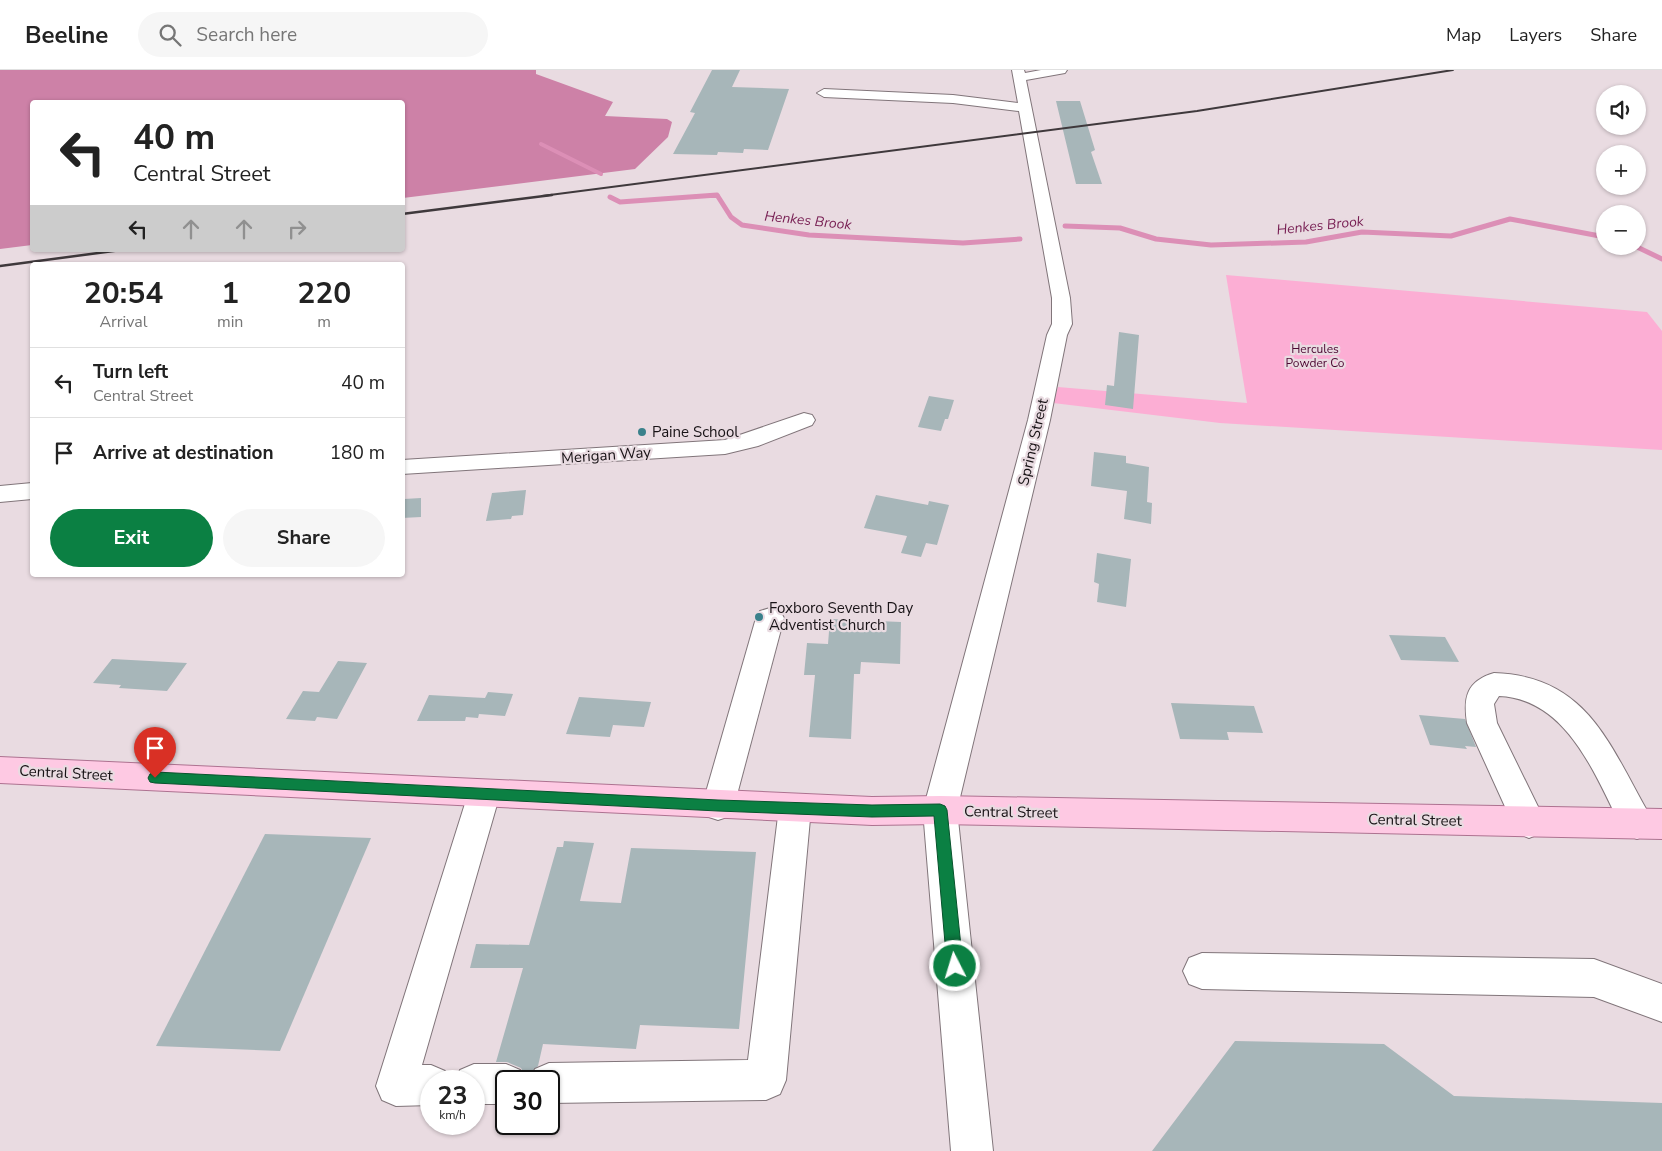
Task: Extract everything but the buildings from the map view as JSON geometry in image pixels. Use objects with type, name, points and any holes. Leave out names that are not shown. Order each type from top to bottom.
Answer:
[{"type":"main road","name":"Central Street","points":[[0,770],[718,806],[872,811],[940,810],[1649,824]]},
{"type":"street","points":[[1018,74],[1060,70]]},
{"type":"street","name":"Spring Street","points":[[972,1151],[940,810],[1039,420],[1057,335],[1062,324],[1061,298],[1018,74]]},
{"type":"street","points":[[824,94],[952,99],[1024,108]]},
{"type":"street","name":"Merigan Way","points":[[405,467],[725,447],[750,441],[804,420]]},
{"type":"street","points":[[0,494],[30,491]]},
{"type":"street","points":[[718,806],[770,618]]},
{"type":"street","points":[[1529,823],[1482,723],[1479,704],[1485,690],[1494,684],[1518,685],[1549,698],[1575,718],[1649,824]]},
{"type":"street","points":[[420,1085],[396,1086],[484,794]]},
{"type":"street","points":[[560,1083],[766,1080],[795,808]]},
{"type":"street","points":[[1202,972],[1594,978],[1662,1003]]},
{"type":"green space","name":"Hercules Powder Co","points":[[1226,275],[1647,312],[1662,331],[1662,450],[1220,423],[1053,403],[1058,387],[1247,403]]},
{"type":"shaded area","points":[[0,70],[536,70],[536,74],[613,102],[605,116],[667,119],[672,122],[668,137],[635,169],[405,198],[405,100],[30,100],[30,245],[0,249]]},
{"type":"waterway","name":"Henkes Brook","points":[[541,144],[601,174]]},
{"type":"waterway","name":"Henkes Brook","points":[[705,196],[718,196]]},
{"type":"waterway","name":"Henkes Brook","points":[[610,197],[620,202],[718,196]]},
{"type":"waterway","name":"Henkes Brook","points":[[718,196],[731,217],[742,225],[809,235],[963,243],[1020,239]]},
{"type":"waterway","name":"Henkes Brook","points":[[1065,226],[1120,228],[1156,239],[1211,245],[1306,242],[1362,232],[1451,236],[1510,219],[1596,235]]},
{"type":"waterway","name":"Henkes Brook","points":[[1646,251],[1662,259]]},
{"type":"railway","points":[[542,196],[1197,111],[1453,70]]},
{"type":"railway","points":[[405,214],[552,195]]},
{"type":"railway","points":[[30,262],[106,252]]},
{"type":"railway","points":[[0,266],[30,262]]},
{"type":"place","name":"Paine School","points":[[642,432]]},
{"type":"place","name":"Foxboro Seventh Day Adventist Church","points":[[759,617]]},
{"type":"route","points":[[155,778],[718,806],[872,811],[940,810],[955,966]]}]
